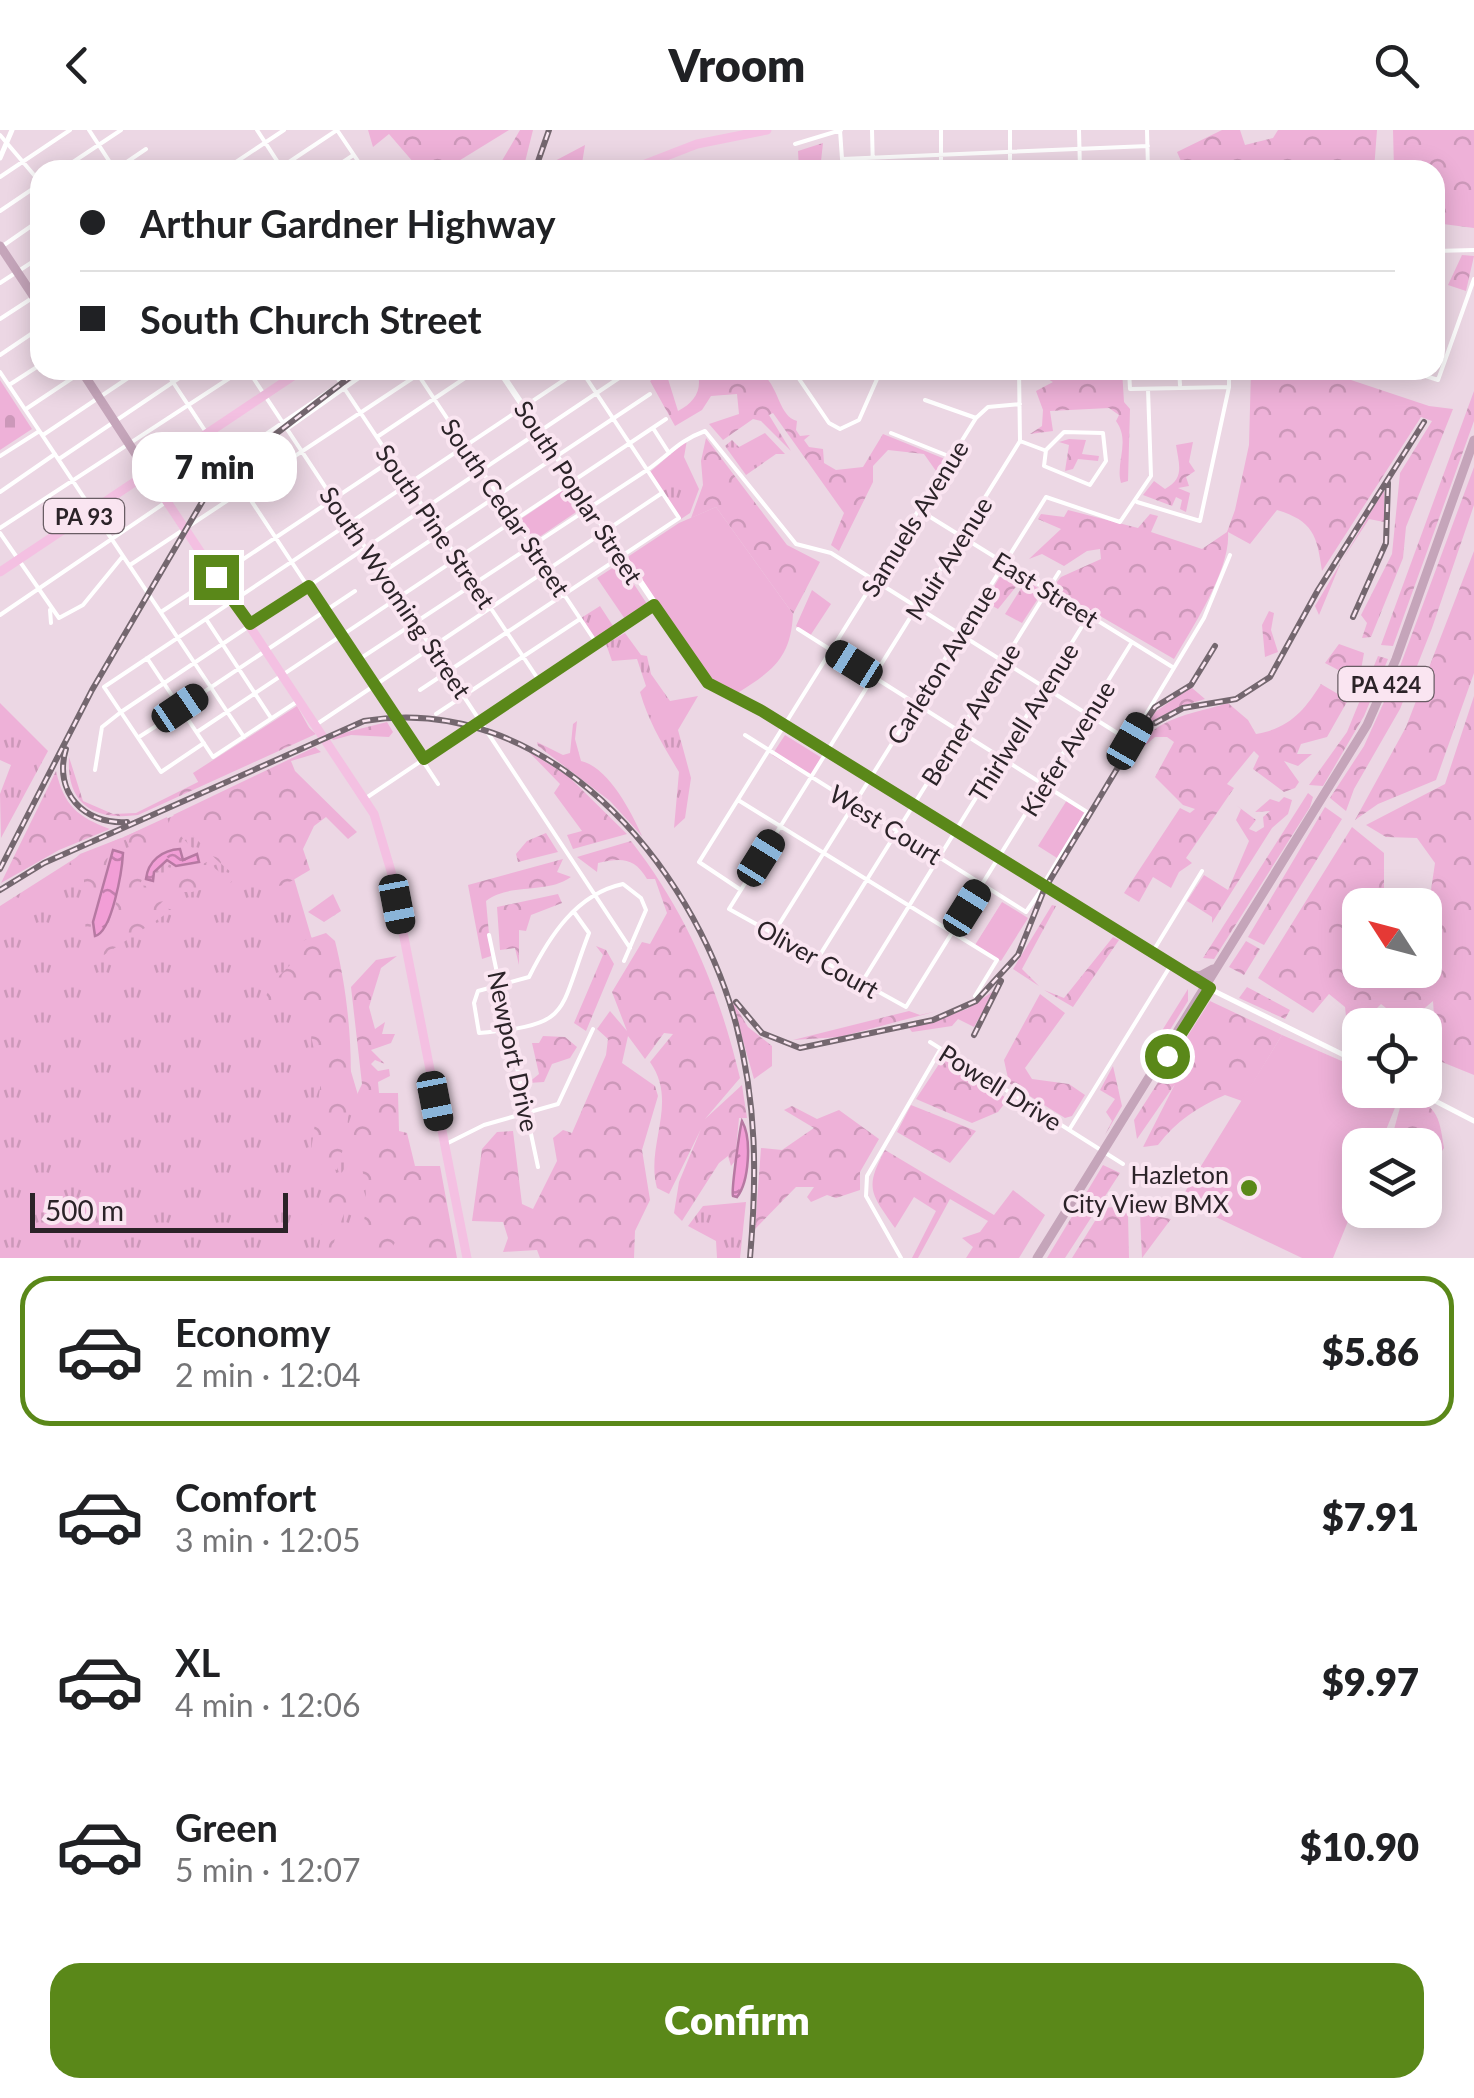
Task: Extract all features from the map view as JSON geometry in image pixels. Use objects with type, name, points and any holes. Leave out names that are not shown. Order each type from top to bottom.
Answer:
[{"type":"highway","points":[[653,160],[721,134],[767,130]]},
{"type":"highway","name":"PA 93","points":[[0,572],[287,380]]},
{"type":"highway","points":[[148,473],[366,798],[391,872],[466,1258]]},
{"type":"main road","points":[[0,247],[30,287]]},
{"type":"main road","points":[[89,380],[148,473]]},
{"type":"main road","name":"South Poplar Street","points":[[505,380],[708,683],[784,725],[1208,987]]},
{"type":"main road","name":"PA 424","points":[[1037,1258],[1208,987],[1374,711],[1474,440]]},
{"type":"main road","name":"PA 424","points":[[1148,1081],[1256,908]]},
{"type":"main road","points":[[1185,974],[1204,975],[1219,963]]},
{"type":"main road","points":[[1185,974],[1195,992],[1191,1008]]},
{"type":"street","points":[[0,176],[70,130]]},
{"type":"street","points":[[89,130],[109,160]]},
{"type":"street","points":[[76,160],[121,130]]},
{"type":"street","points":[[257,130],[275,160]]},
{"type":"street","points":[[239,160],[284,130]]},
{"type":"street","points":[[293,160],[337,130],[357,160]]},
{"type":"street","points":[[697,144],[698,130]]},
{"type":"street","points":[[794,144],[840,130],[842,159],[940,158],[1148,146]]},
{"type":"street","points":[[872,130],[873,159]]},
{"type":"street","points":[[940,158],[942,130]]},
{"type":"street","points":[[1009,160],[1010,130]]},
{"type":"street","points":[[1079,130],[1080,160]]},
{"type":"street","points":[[1147,130],[1148,160]]},
{"type":"street","points":[[12,133],[30,167]]},
{"type":"street","points":[[0,135],[12,133]]},
{"type":"street","points":[[0,158],[12,133]]},
{"type":"street","points":[[130,160],[146,149]]},
{"type":"street","points":[[346,160],[354,155]]},
{"type":"street","points":[[662,156],[663,160]]},
{"type":"street","points":[[0,211],[30,190]]},
{"type":"street","points":[[0,247],[30,227]]},
{"type":"street","points":[[1445,251],[1474,250]]},
{"type":"street","points":[[0,284],[30,263]]},
{"type":"street","points":[[1445,360],[1474,279]]},
{"type":"street","points":[[0,319],[30,302]]},
{"type":"street","points":[[0,355],[30,335]]},
{"type":"street","points":[[9,385],[30,371]]},
{"type":"street","points":[[0,372],[244,737]]},
{"type":"street","points":[[25,409],[68,380]]},
{"type":"street","points":[[0,456],[125,380]]},
{"type":"street","points":[[0,492],[176,380]]},
{"type":"street","points":[[123,556],[82,604],[60,618],[0,530],[229,380]]},
{"type":"street","name":"South Wyoming Street","points":[[253,380],[630,948]]},
{"type":"street","name":"South Pine Street","points":[[339,380],[540,682]]},
{"type":"street","points":[[0,615],[353,380]]},
{"type":"street","points":[[130,565],[405,380]]},
{"type":"street","name":"South Cedar Street","points":[[421,380],[597,644]]},
{"type":"street","points":[[377,437],[462,380]]},
{"type":"street","points":[[204,744],[161,772],[104,687],[565,380]]},
{"type":"street","points":[[420,690],[679,518],[587,380]]},
{"type":"street","points":[[95,770],[102,728],[121,712],[617,380]]},
{"type":"street","points":[[800,380],[829,423],[840,429],[859,420],[877,380]]},
{"type":"street","points":[[1020,380],[1020,441],[1046,450]]},
{"type":"street","points":[[1130,380],[1130,389],[1230,387]]},
{"type":"street","points":[[1180,380],[1180,386]]},
{"type":"street","points":[[1148,389],[1151,476],[1134,502],[1200,521],[1230,380]]},
{"type":"street","points":[[173,382],[438,784]]},
{"type":"street","points":[[383,572],[650,394]]},
{"type":"street","points":[[925,400],[976,418]]},
{"type":"street","name":"Samuels Avenue","points":[[699,862],[976,418],[988,408],[1020,404]]},
{"type":"street","points":[[197,732],[666,419]]},
{"type":"street","points":[[652,428],[669,454]]},
{"type":"street","points":[[358,660],[646,470],[669,454],[678,441],[706,431],[796,544],[831,553],[1130,741],[1204,618],[1230,554]]},
{"type":"street","points":[[891,432],[952,457]]},
{"type":"street","points":[[1064,432],[1103,433],[1106,461],[1090,485],[1044,466],[1046,450],[1064,432]]},
{"type":"street","name":"Muir Avenue","points":[[729,910],[1020,441]]},
{"type":"street","points":[[216,577],[392,460]]},
{"type":"street","points":[[316,724],[662,493]]},
{"type":"street","name":"Carleton Avenue","points":[[773,934],[1046,497],[1120,522],[1134,502]]},
{"type":"street","name":"East Street","points":[[919,510],[1174,668]]},
{"type":"street","name":"Berner Avenue","points":[[818,958],[1059,572]]},
{"type":"street","points":[[161,612],[193,590]]},
{"type":"street","points":[[180,708],[354,591]]},
{"type":"street","points":[[366,798],[654,605]]},
{"type":"street","points":[[50,606],[51,622]]},
{"type":"street","name":"Thirlwell Avenue","points":[[862,982],[1089,615]]},
{"type":"street","points":[[436,714],[580,618]]},
{"type":"street","points":[[206,619],[272,718]]},
{"type":"street","points":[[798,629],[1088,812],[1043,885]]},
{"type":"street","name":"Kiefer Avenue","points":[[906,1007],[1132,642]]},
{"type":"street","points":[[148,658],[213,757],[300,699]]},
{"type":"street","points":[[138,738],[164,721]]},
{"type":"street","name":"West Court","points":[[745,735],[1026,912],[1043,885]]},
{"type":"street","points":[[738,800],[997,960],[975,996]]},
{"type":"street","name":"Oliver Court","points":[[699,862],[741,890]]},
{"type":"street","points":[[1152,953],[1202,871]]},
{"type":"street","points":[[574,912],[589,934],[556,1016],[538,1027],[479,1034],[474,1003],[478,991],[529,977],[553,930],[574,912],[624,884],[640,898],[645,918],[624,961]]},
{"type":"street","name":"Oliver Court","points":[[729,910],[906,1007]]},
{"type":"street","name":"Newport Drive","points":[[490,936],[538,1167]]},
{"type":"street","points":[[1069,1130],[1170,965]]},
{"type":"street","name":"South Poplar Street","points":[[1208,987],[1342,1054]]},
{"type":"street","points":[[444,1145],[493,1122],[529,1116],[558,1104],[593,1029]]},
{"type":"street","name":"Powell Drive","points":[[930,1042],[1124,1164]]},
{"type":"street","points":[[901,1258],[866,1196],[866,1176],[940,1050]]},
{"type":"street","points":[[1442,1104],[1474,1120]]},
{"type":"green space","points":[[368,130],[509,130],[460,160],[411,160],[389,134],[373,147]]},
{"type":"green space","points":[[520,130],[533,130],[526,160],[502,160]]},
{"type":"green space","points":[[1222,130],[1240,130],[1245,145],[1273,138],[1278,130],[1377,130],[1375,160],[1181,160],[1177,152]]},
{"type":"green space","points":[[1393,130],[1474,130],[1474,228],[1445,224],[1445,160],[1394,160]]},
{"type":"green space","points":[[823,143],[821,160],[798,160],[798,151]]},
{"type":"green space","points":[[585,145],[583,160],[557,160]]},
{"type":"green space","points":[[1462,255],[1474,256],[1466,291],[1448,285]]},
{"type":"green space","points":[[0,380],[32,429],[0,450]]},
{"type":"green space","points":[[668,380],[678,411],[696,395],[698,380],[768,380],[783,408],[797,421],[800,436],[810,435],[804,440],[809,447],[823,449],[824,463],[836,470],[863,467],[883,434],[945,459],[936,471],[924,454],[888,450],[873,466],[873,482],[839,551],[831,545],[844,513],[773,413],[769,415],[791,451],[761,421],[753,419],[723,440],[709,424],[739,414],[737,394],[711,396],[702,410],[675,426],[650,381]]},
{"type":"green space","points":[[1049,380],[1123,380],[1124,402],[1130,409],[1128,481],[1121,483],[1123,444],[1116,421],[1119,415],[1109,408],[1050,411],[1053,431],[1030,434],[1042,426],[1043,410],[1036,391],[1053,382]]},
{"type":"green space","points":[[1251,380],[1351,380],[1429,406],[1453,409],[1406,527],[1403,558],[1371,637],[1362,638],[1367,623],[1361,615],[1392,554],[1400,473],[1432,421],[1421,417],[1322,571],[1311,531],[1289,514],[1277,510],[1250,544],[1228,532],[1217,580],[1174,659],[1052,588],[1061,577],[1101,559],[1100,549],[1087,551],[1064,566],[1042,554],[1029,559],[1061,529],[1038,519],[1041,514],[1064,517],[1068,510],[1138,528],[1150,514],[1158,516],[1151,532],[1202,549],[1227,532],[1249,445]]},
{"type":"green space","points":[[1474,391],[1474,421],[1393,646],[1381,645]]},
{"type":"green space","points":[[765,433],[785,454],[776,454],[746,475],[725,446],[732,440],[739,447]]},
{"type":"green space","points":[[706,438],[787,545],[820,562],[793,614],[716,507],[691,518],[703,485],[701,461]]},
{"type":"green space","points":[[687,440],[684,457],[699,489],[690,513],[681,519],[650,472]]},
{"type":"green space","points":[[1086,440],[1082,454],[1099,456],[1098,461],[1078,459],[1073,469],[1065,471],[1069,445],[1059,442]]},
{"type":"green space","points":[[1193,442],[1189,462],[1195,471],[1186,477],[1189,486],[1178,488],[1190,493],[1186,512],[1180,509],[1182,500],[1176,497],[1172,506],[1143,495],[1154,481],[1165,489],[1176,480],[1176,445]]},
{"type":"green space","points":[[1474,467],[1474,505],[1432,628],[1400,709],[1354,789],[1346,811],[1330,798],[1364,746],[1399,669]]},
{"type":"green space","points":[[571,485],[585,506],[532,542],[518,521]]},
{"type":"green space","points":[[1384,490],[1384,522],[1369,519],[1343,559]]},
{"type":"green space","points":[[716,507],[793,614],[788,642],[777,663],[736,694],[699,670],[626,558],[679,523]]},
{"type":"green space","points":[[1474,551],[1474,673],[1436,780],[1378,804],[1355,820],[1406,727]]},
{"type":"green space","points":[[620,563],[649,607],[627,622],[597,578]]},
{"type":"green space","points":[[1341,563],[1319,615],[1315,606]]},
{"type":"green space","points":[[1005,568],[1043,591],[1022,623],[1005,614],[1022,587],[1019,583],[998,609],[985,602]]},
{"type":"green space","points":[[812,590],[831,604],[810,636],[796,626]]},
{"type":"green space","points":[[600,606],[615,629],[597,642],[581,618]]},
{"type":"green space","points":[[1269,611],[1274,613],[1271,630],[1278,652],[1265,657],[1262,625]]},
{"type":"green space","points":[[625,633],[641,655],[647,656],[651,674],[670,701],[698,696],[678,730],[691,778],[685,818],[674,828],[679,772],[644,703],[640,692],[646,686],[637,659],[612,661],[606,644]]},
{"type":"green space","points":[[1339,644],[1364,653],[1359,681],[1325,663]]},
{"type":"green space","points":[[1378,656],[1388,659],[1364,716],[1323,786],[1309,785],[1347,732]]},
{"type":"green space","points":[[1321,684],[1348,700],[1327,737],[1301,744],[1297,754],[1312,754],[1298,766],[1284,761],[1299,782],[1295,788],[1284,792],[1253,769],[1259,756],[1254,751],[1227,784],[1234,788],[1186,858],[1192,863],[1179,872],[1171,888],[1153,877],[1139,902],[1124,893],[1180,808],[1190,813],[1195,809],[1183,805],[1155,777],[1174,742],[1167,737],[1155,737],[1125,763],[1147,736],[1169,721],[1228,703],[1248,720],[1256,734],[1268,731],[1296,716]]},
{"type":"green space","points":[[1191,687],[1205,699],[1179,707],[1143,730],[1155,712]]},
{"type":"green space","points":[[1474,696],[1474,1075],[1442,1062],[1442,1008],[1433,1008],[1433,1001],[1425,1008],[1386,1008],[1381,1004],[1377,1008],[1345,1008],[1329,994],[1313,1013],[1258,978],[1352,827],[1384,853],[1384,888],[1342,888],[1342,988],[1442,988],[1442,888],[1431,888],[1435,863],[1417,838],[1386,837],[1366,825],[1445,784]]},
{"type":"green space","points":[[0,703],[48,751],[1,838],[0,794],[11,765],[0,760]]},
{"type":"green space","points":[[297,706],[312,733],[200,785],[193,773]]},
{"type":"green space","points":[[577,721],[575,739],[581,761],[609,781],[642,836],[610,801],[538,746],[537,742],[563,755],[570,753],[573,724]]},
{"type":"green space","points":[[387,722],[393,732],[389,737],[351,735],[333,740],[331,736]]},
{"type":"green space","points":[[308,727],[316,734],[138,815],[108,815],[96,812],[78,798],[72,787],[69,757],[83,801],[113,814],[136,813]]},
{"type":"green space","points":[[785,735],[822,758],[810,778],[772,755]]},
{"type":"green space","points":[[315,747],[321,752],[291,761],[295,771],[357,832],[348,839],[326,817],[314,826],[303,849],[310,870],[288,883],[260,887],[232,873],[173,815]]},
{"type":"green space","points":[[528,751],[568,776],[627,834],[573,849],[567,835],[582,831],[554,793],[560,784]]},
{"type":"green space","points":[[56,771],[63,793],[74,808],[110,829],[59,850],[1,883]]},
{"type":"green space","points":[[264,777],[389,1200],[411,1239],[405,1258],[0,1258],[0,906],[77,857]]},
{"type":"green space","points":[[1308,793],[1313,797],[1310,807],[1214,959],[1203,958]]},
{"type":"green space","points":[[1284,797],[1292,800],[1288,814],[1272,828],[1212,923],[1212,917],[1187,901],[1204,875],[1228,890],[1249,841],[1236,820],[1241,809],[1236,805],[1256,820],[1249,829],[1256,832],[1264,827],[1263,817],[1270,811],[1255,812],[1270,799],[1279,802]]},
{"type":"green space","points":[[1067,800],[1086,812],[1057,858],[1038,846]]},
{"type":"green space","points":[[1325,807],[1342,819],[1264,945],[1248,937]]},
{"type":"green space","points":[[167,817],[169,824],[151,834],[153,839],[165,843],[177,832],[193,849],[187,853],[181,844],[149,858],[140,885],[153,887],[168,867],[183,873],[207,862],[232,882],[192,892],[172,892],[159,905],[172,910],[98,959],[86,947],[84,880],[69,864],[80,854],[121,838],[122,846],[110,849],[88,937],[96,942],[106,935],[132,851],[124,837]]},
{"type":"green space","points":[[546,833],[558,852],[518,862],[516,854],[527,841]]},
{"type":"green space","points":[[631,841],[685,924],[722,1014],[740,1078],[705,1119],[742,1085],[747,1118],[739,1118],[735,1161],[731,1166],[728,1156],[719,1163],[682,1221],[674,1213],[679,1182],[701,1129],[669,1194],[657,1188],[654,1172],[662,1093],[650,1062],[673,1034],[664,1033],[645,1059],[628,1036],[622,1063],[655,1086],[658,1096],[642,1150],[650,1200],[635,1231],[634,1258],[540,1258],[537,1250],[503,1252],[508,1238],[503,1222],[472,1221],[482,1149],[497,1132],[513,1131],[522,1204],[533,1209],[557,1161],[553,1138],[563,1130],[572,1133],[606,1055],[608,1039],[597,1029],[610,1011],[627,1031],[612,992],[642,942],[650,944],[667,913],[655,879],[647,879],[632,863],[598,863],[597,872],[577,857]]},
{"type":"green space","points":[[563,859],[557,872],[571,877],[550,886],[506,892],[486,901],[491,956],[482,959],[468,885]]},
{"type":"green space","points":[[333,894],[341,911],[324,922],[308,912]]},
{"type":"green space","points":[[558,894],[562,903],[531,915],[526,931],[519,930],[519,965],[515,948],[500,950],[497,907]]},
{"type":"green space","points":[[1002,902],[1028,918],[1001,961],[975,945]]},
{"type":"green space","points":[[1052,905],[1056,906],[1022,969],[1039,986],[1013,969]]},
{"type":"green space","points":[[326,933],[335,941],[341,967],[351,1057],[348,1117],[337,1170],[318,1166],[310,1158],[321,1081],[303,1000],[291,985],[278,999],[262,1004],[273,982],[297,958],[296,943]]},
{"type":"green space","points":[[1113,937],[1119,940],[1073,1007],[1044,990],[1064,998]]},
{"type":"green space","points":[[1246,941],[1260,949],[1244,975],[1229,967]]},
{"type":"green space","points":[[596,946],[606,950],[614,964],[586,1031],[574,1023],[603,955]]},
{"type":"green space","points":[[397,956],[381,968],[369,1007],[375,1029],[385,1022],[382,1034],[395,1034],[391,1043],[371,1050],[385,1064],[375,1060],[371,1064],[378,1071],[389,1069],[390,1076],[378,1082],[379,1093],[398,1093],[399,1131],[407,1133],[415,1166],[440,1166],[457,1258],[399,1258],[401,1232],[386,1258],[351,1258],[365,1214],[362,1168],[354,1168],[346,1184],[336,1182],[346,1166],[355,1129],[354,1101],[362,1084],[351,987],[376,960]]},
{"type":"green space","points":[[1247,987],[1290,1010],[1285,1019],[1239,998]]},
{"type":"green space","points":[[1188,989],[1188,1001],[1158,1049],[1158,1037]]},
{"type":"green space","points":[[995,990],[974,1027],[958,1019],[952,1026],[912,1032],[909,1028],[967,1009]]},
{"type":"green space","points":[[1040,994],[1065,1013],[1025,1068],[1032,1079],[1069,1084],[1085,1095],[1072,1116],[1065,1118],[1009,1083],[1004,1060]]},
{"type":"green space","points":[[731,999],[748,1027],[772,1046],[772,1066],[754,1079]]},
{"type":"green space","points":[[1210,1001],[1282,1035],[1242,1101],[1225,1095],[1188,1116],[1158,1145],[1143,1147],[1175,1084],[1137,1139],[1134,1120]]},
{"type":"green space","points":[[909,1011],[920,1015],[937,1011],[840,1037],[793,1040]]},
{"type":"green space","points":[[1282,1035],[1342,1061],[1342,1108],[1395,1108],[1387,1128],[1342,1128],[1342,1228],[1345,1228],[1333,1258],[1302,1258],[1180,1200]]},
{"type":"green space","points":[[543,1036],[565,1037],[577,1047],[570,1058],[552,1064],[544,1082],[528,1083],[539,1074],[532,1043],[539,1043]]},
{"type":"green space","points":[[943,1058],[1008,1099],[998,1112],[972,1123],[916,1099]]},
{"type":"green space","points":[[1113,1066],[1122,1106],[1105,1135],[1112,1121],[1106,1112],[1115,1099],[1100,1090]]},
{"type":"green space","points":[[911,1105],[976,1131],[950,1163],[897,1132]]},
{"type":"green space","points":[[792,1106],[817,1119],[839,1110],[879,1139],[860,1172],[860,1190],[811,1202],[807,1197],[814,1187],[796,1187],[755,1229],[761,1148],[782,1150],[814,1128],[784,1110]]},
{"type":"green space","points":[[1400,1108],[1431,1108],[1440,1128],[1394,1128]]},
{"type":"green space","points":[[885,1150],[994,1215],[1013,1190],[1045,1215],[1019,1258],[966,1258],[973,1247],[962,1238],[980,1232],[988,1221],[950,1199],[918,1258],[912,1258],[936,1211],[914,1197],[895,1228],[873,1190],[874,1174]]},
{"type":"green space","points":[[1103,1165],[1120,1173],[1065,1258],[1047,1258]]},
{"type":"green space","points":[[336,1190],[349,1193],[347,1202],[332,1258],[318,1258],[324,1205]]},
{"type":"green space","points":[[746,1202],[740,1258],[717,1258],[716,1241],[688,1226],[703,1206]]},
{"type":"green space","points":[[1115,1207],[1128,1214],[1129,1258],[1072,1258],[1103,1208]]},
{"type":"green space","points":[[1140,1213],[1171,1219],[1142,1258]]},
{"type":"water","points":[[180,849],[183,860],[197,854],[199,862],[176,866],[167,860],[154,872],[153,881],[146,879],[157,858]]},
{"type":"water","points":[[113,850],[123,853],[118,886],[106,924],[95,936],[93,922]]},
{"type":"water","points":[[742,1121],[748,1160],[737,1197],[733,1196],[733,1183]]},
{"type":"railway","points":[[538,160],[549,130]]},
{"type":"railway","points":[[0,869],[92,690],[205,497],[238,463],[346,380]]},
{"type":"railway","points":[[1155,723],[1183,708],[1236,699],[1270,677],[1318,590],[1424,422]]},
{"type":"railway","points":[[1353,617],[1386,543],[1388,483]]},
{"type":"railway","points":[[736,1002],[762,1033],[800,1048],[933,1020],[976,1001],[1018,955],[1044,890],[1155,707],[1191,685],[1215,646]]},
{"type":"railway","points":[[0,890],[44,863],[364,721],[430,719],[493,733],[550,761],[602,800],[647,849],[685,904],[715,963],[736,1024],[752,1112],[754,1199],[750,1258]]},
{"type":"railway","points":[[66,749],[64,779],[76,803],[98,818],[127,822]]},
{"type":"railway","points":[[974,1035],[1001,981]]},
{"type":"place","name":"Hazleton City View BMX","points":[[1249,1188]]},
{"type":"route","points":[[216,577],[250,624],[309,586],[424,759],[654,605],[708,683],[762,711],[1210,988],[1167,1056]]}]
